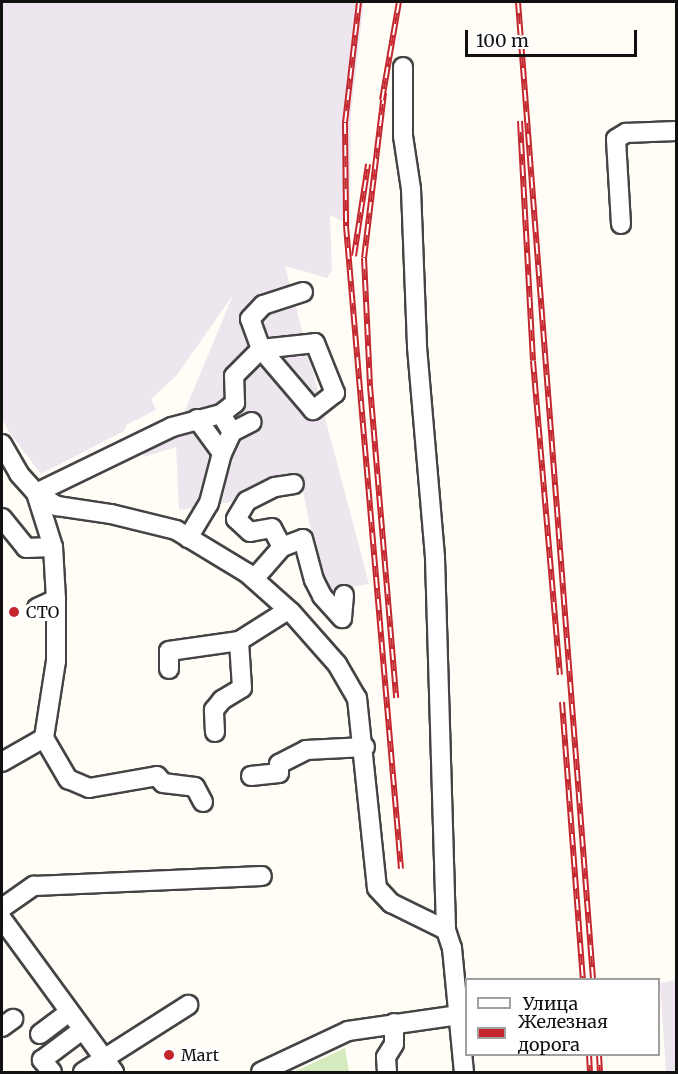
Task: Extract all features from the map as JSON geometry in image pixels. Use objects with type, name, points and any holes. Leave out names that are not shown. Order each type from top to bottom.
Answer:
[{"type":"street","points":[[403,68],[403,136],[411,189],[417,347],[435,558],[446,930],[452,948],[461,1007],[464,1072]]},
{"type":"street","points":[[621,224],[616,139],[626,133],[676,131]]},
{"type":"street","points":[[36,493],[197,419],[221,414],[235,403],[234,376],[261,349],[250,319],[263,305],[303,292]]},
{"type":"street","points":[[221,414],[232,432]]},
{"type":"street","points":[[197,419],[205,439],[222,453]]},
{"type":"street","points":[[188,538],[209,503],[222,453],[232,432],[252,422]]},
{"type":"street","points":[[2,449],[36,493],[53,547],[56,661],[44,738],[68,779],[89,788],[157,776],[164,783],[195,787],[203,802]]},
{"type":"street","points":[[282,547],[272,528],[250,532],[236,519],[247,501],[275,487],[294,484]]},
{"type":"street","points":[[36,493],[57,506],[144,521],[188,538],[254,579],[288,609],[338,664],[357,698],[365,747],[377,888],[391,903],[446,930]]},
{"type":"street","points":[[2,518],[26,548],[53,547]]},
{"type":"street","points":[[254,579],[282,547],[303,539],[314,580],[322,596],[342,618],[344,595]]},
{"type":"street","points":[[37,608],[56,599]]},
{"type":"street","points":[[170,669],[169,651],[239,641],[288,609]]},
{"type":"street","points":[[215,732],[214,710],[242,688],[239,641]]},
{"type":"street","points":[[3,762],[44,738]]},
{"type":"street","points":[[251,776],[279,772],[279,764],[306,750],[365,747]]},
{"type":"street","points":[[2,908],[34,886],[145,887],[262,876]]},
{"type":"street","points":[[2,920],[108,1065]]},
{"type":"street","points":[[83,1072],[108,1065],[188,1005]]},
{"type":"street","points":[[261,1072],[348,1031],[461,1007]]},
{"type":"street","points":[[40,1034],[69,1012]]},
{"type":"street","points":[[387,1072],[386,1057],[394,1044],[394,1023]]},
{"type":"street","points":[[52,1072],[42,1060],[82,1030]]},
{"type":"shaded area","points":[[2,2],[364,2],[351,112],[350,225],[330,215],[332,270],[327,278],[285,266],[369,584],[323,592],[303,491],[179,510],[176,447],[144,457],[140,444],[178,427],[233,295],[177,375],[151,399],[156,410],[126,425],[124,431],[41,474],[9,432],[2,419]]},
{"type":"shaded area","points":[[676,980],[676,1072],[666,1072],[660,983]]},
{"type":"green space","points":[[345,1048],[349,1072],[294,1072]]},
{"type":"railway","points":[[359,2],[345,123],[346,226],[401,869]]},
{"type":"railway","points":[[382,100],[399,2]]},
{"type":"railway","points":[[518,2],[593,978]]},
{"type":"railway","points":[[384,93],[364,258],[370,386],[396,698]]},
{"type":"railway","points":[[520,121],[533,361],[560,675]]},
{"type":"railway","points":[[354,256],[368,164]]},
{"type":"railway","points":[[562,702],[583,978]]},
{"type":"railway","points":[[589,1056],[590,1072]]},
{"type":"railway","points":[[599,1056],[600,1072]]},
{"type":"place","name":"СТО","points":[[14,612]]},
{"type":"place","name":"Mart","points":[[169,1055]]}]
